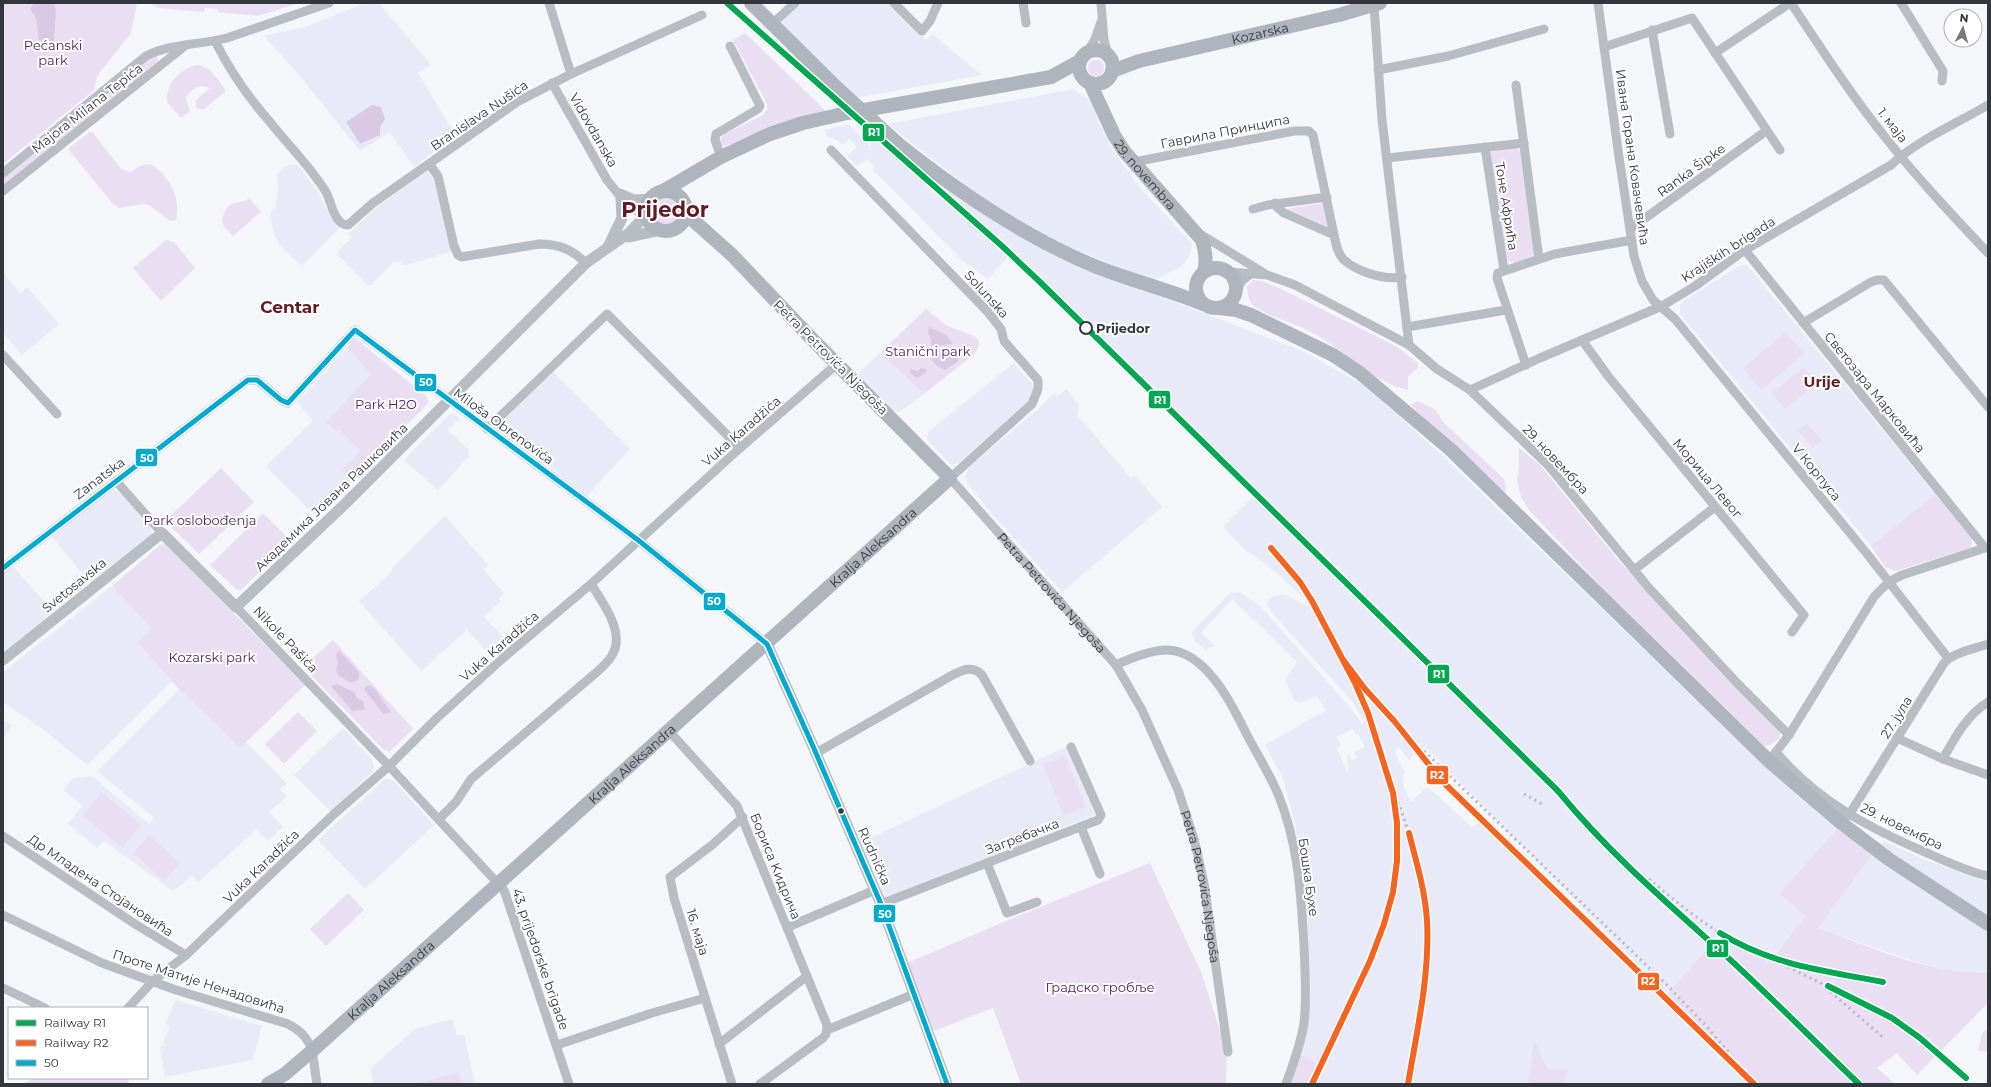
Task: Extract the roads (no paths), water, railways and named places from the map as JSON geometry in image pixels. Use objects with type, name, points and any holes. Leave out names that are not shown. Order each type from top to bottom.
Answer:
[{"type":"main road","name":"Kozarska","points":[[1110,65],[1139,60],[1339,15],[1377,4]]},
{"type":"main road","points":[[755,5],[772,24],[837,88],[897,144],[969,197],[1028,233],[1092,264],[1214,308],[1236,310],[1251,315],[1332,355],[1360,373],[1450,450],[1773,757],[1890,860],[1988,924]]},
{"type":"main road","points":[[703,231],[667,230],[652,225],[646,214],[646,206],[657,194],[693,175],[721,157],[770,134],[803,123],[855,111],[1051,77],[1102,83],[1110,65],[1098,51],[1083,57],[1051,77]]},
{"type":"main road","points":[[1083,57],[1079,72],[1088,82]]},
{"type":"main road","name":"29. novembra","points":[[1105,112],[1110,65]]},
{"type":"main road","name":"29. novembra","points":[[1088,82],[1105,112],[1114,135],[1134,162],[1195,231],[1205,249],[1226,270]]},
{"type":"main road","points":[[667,230],[682,222],[687,186],[693,175]]},
{"type":"main road","points":[[657,194],[673,192],[680,197],[684,208]]},
{"type":"main road","name":"Petra Petrovića Njegoša","points":[[684,208],[703,231],[732,255],[950,478]]},
{"type":"main road","points":[[1203,304],[1198,297],[1200,278],[1206,262],[1205,249]]},
{"type":"main road","points":[[1171,292],[1200,278],[1216,268],[1226,270],[1233,277],[1236,293],[1251,315]]},
{"type":"main road","points":[[1220,308],[1227,306],[1236,293]]},
{"type":"main road","name":"Kralja Aleksandra","points":[[268,1084],[285,1074],[313,1050],[499,882],[767,644],[950,478]]},
{"type":"street","name":"Majora Milana Tepića","points":[[3,173],[146,56],[171,46],[215,41],[328,3]]},
{"type":"street","points":[[548,3],[571,74]]},
{"type":"street","points":[[772,24],[795,3]]},
{"type":"street","points":[[894,3],[922,31],[930,21],[938,3]]},
{"type":"street","points":[[1023,3],[1026,23]]},
{"type":"street","points":[[1101,3],[1102,19],[1110,65]]},
{"type":"street","name":"Ивана Горана Ковачевића","points":[[1598,3],[1618,157],[1634,256],[1642,281],[1653,300],[1662,306]]},
{"type":"street","points":[[1715,53],[1790,3]]},
{"type":"street","name":"1. маја","points":[[1790,3],[1848,88],[1900,156],[1988,253]]},
{"type":"street","points":[[1901,3],[1943,71],[1942,81]]},
{"type":"street","points":[[1377,4],[1378,70],[1382,120],[1409,345]]},
{"type":"street","name":"Branislava Nušića","points":[[215,41],[232,75],[270,123],[312,171],[326,193],[336,216],[343,224],[348,225],[373,204],[518,102],[571,74],[702,15]]},
{"type":"street","points":[[1604,47],[1692,18],[1780,150]]},
{"type":"street","points":[[1083,57],[1095,39],[1102,19]]},
{"type":"street","points":[[1378,70],[1448,56],[1544,29]]},
{"type":"street","points":[[1652,30],[1670,134]]},
{"type":"street","name":"Majora Milana Tepića","points":[[3,191],[186,45]]},
{"type":"street","points":[[721,157],[715,140],[716,134],[758,109],[760,106],[730,46]]},
{"type":"street","name":"Vidovdanska","points":[[552,83],[608,180],[618,193],[637,211],[646,214]]},
{"type":"street","name":"Тоне Афрића","points":[[1516,85],[1539,259]]},
{"type":"street","name":"Krajiških brigada","points":[[1470,390],[1662,306],[1695,286],[1746,250],[1891,164],[1900,156],[1988,105]]},
{"type":"street","name":"Гаврила Принципа","points":[[1134,162],[1303,130],[1309,131],[1314,136],[1338,250],[1349,263],[1373,274],[1387,278],[1402,277]]},
{"type":"street","name":"Ranka Šipke","points":[[1630,229],[1648,218],[1766,130]]},
{"type":"street","name":"Тоне Афрића","points":[[1387,158],[1524,143]]},
{"type":"street","name":"Тоне Афрића","points":[[1485,147],[1504,270]]},
{"type":"street","name":"Solunska","points":[[831,150],[987,311],[1001,329],[1004,341],[1038,380],[1038,389],[1032,404],[950,478]]},
{"type":"street","points":[[429,164],[438,176],[454,246],[458,255],[461,257],[539,244],[552,244],[566,248],[586,263]]},
{"type":"street","points":[[608,247],[622,218],[618,193]]},
{"type":"street","name":"Vidovdanska","points":[[618,193],[629,198],[639,200],[657,194]]},
{"type":"street","points":[[1253,209],[1275,204],[1327,197]]},
{"type":"street","points":[[1275,204],[1284,213],[1334,236]]},
{"type":"street","points":[[618,241],[637,226],[646,214]]},
{"type":"street","points":[[618,241],[642,233],[667,230]]},
{"type":"street","name":"29. novembra","points":[[1195,231],[1267,275]]},
{"type":"street","points":[[1526,365],[1506,310],[1497,278],[1498,273],[1555,254],[1632,240]]},
{"type":"street","name":"Академика Јована Рашковића","points":[[236,607],[344,505],[586,263],[618,241]]},
{"type":"street","name":"Светозара Марковића","points":[[1746,250],[1803,323],[1987,548]]},
{"type":"street","points":[[1226,270],[1249,275]]},
{"type":"street","points":[[1236,293],[1242,281],[1249,275]]},
{"type":"street","name":"29. новембра","points":[[1249,275],[1267,275],[1295,285],[1409,345],[1437,369],[1470,390],[1548,466],[1634,570],[1688,632],[1789,735]]},
{"type":"street","points":[[1803,323],[1871,282],[1884,280],[1988,407]]},
{"type":"street","name":"V Корпуса","points":[[1662,306],[1675,319],[1889,582],[1948,658]]},
{"type":"street","points":[[1407,327],[1506,310]]},
{"type":"street","points":[[487,429],[607,314],[740,448]]},
{"type":"street","name":"Miloša Obrenovića","points":[[288,403],[355,330],[638,540],[767,644]]},
{"type":"street","name":"Морица Левог","points":[[1582,340],[1608,376],[1804,615],[1792,632]]},
{"type":"street","points":[[3,355],[57,414]]},
{"type":"street","name":"Vuka Karadžića","points":[[129,1007],[153,981],[186,955],[334,814],[389,766],[417,736],[496,664],[591,584],[740,448],[837,364]]},
{"type":"street","name":"Zanatska","points":[[3,568],[248,380],[257,380],[281,400],[288,403]]},
{"type":"street","name":"Petra Petrovića Njegoša","points":[[950,478],[1116,665],[1142,710],[1178,790],[1194,839],[1206,890],[1228,1052]]},
{"type":"street","points":[[116,481],[162,532]]},
{"type":"street","points":[[1634,570],[1715,507]]},
{"type":"street","name":"Nikole Pašića","points":[[162,532],[389,766]]},
{"type":"street","name":"Svetosavska","points":[[3,660],[162,532]]},
{"type":"street","points":[[1773,757],[1789,735],[1874,598],[1889,582],[1902,575],[1987,548]]},
{"type":"street","points":[[438,819],[456,802],[471,779],[598,671],[612,657],[615,646],[614,624],[609,610],[591,584]]},
{"type":"street","name":"Rudnička","points":[[767,644],[816,752],[875,890],[947,1084]]},
{"type":"street","points":[[1948,658],[1988,644]]},
{"type":"street","name":"Бошка Бухе","points":[[1116,665],[1144,654],[1166,650],[1184,654],[1195,659],[1213,678],[1223,693],[1242,725],[1278,794],[1297,860],[1301,892],[1306,995],[1304,1023],[1298,1051],[1286,1084]]},
{"type":"street","name":"27. јула","points":[[1844,818],[1898,738],[1948,658]]},
{"type":"street","points":[[816,752],[949,677],[968,669],[978,670],[982,675],[1030,761]]},
{"type":"street","points":[[1943,759],[1966,721],[1979,707],[1988,702]]},
{"type":"street","name":"Бориса Kидрича","points":[[669,731],[730,797],[743,817],[807,976],[827,1030]]},
{"type":"street","points":[[1898,738],[1943,759],[1988,775]]},
{"type":"street","name":"Загребачка","points":[[880,904],[1098,820],[1101,815],[1071,747]]},
{"type":"street","name":"43. prijedorske brigade","points":[[389,766],[499,882],[504,890],[569,1084]]},
{"type":"street","name":"16. маја","points":[[732,1084],[674,898],[670,876],[712,845],[743,817]]},
{"type":"street","name":"29. новембра","points":[[1844,818],[1988,876]]},
{"type":"street","points":[[1081,827],[1100,874]]},
{"type":"street","name":"Др Младена Стојановића","points":[[3,836],[135,924],[186,955]]},
{"type":"street","points":[[987,863],[1007,913],[1037,902]]},
{"type":"street","points":[[788,928],[875,890]]},
{"type":"street","name":"Проте Матије Ненадовића","points":[[3,915],[102,963],[213,1002],[288,1024],[306,1036],[313,1050]]},
{"type":"street","points":[[719,1044],[807,976]]},
{"type":"street","points":[[3,988],[43,1007]]},
{"type":"street","points":[[760,1084],[823,1038],[827,1030],[914,994]]},
{"type":"street","points":[[557,1045],[652,1013],[705,998]]},
{"type":"street","points":[[313,1050],[317,1084]]},
{"type":"railway","points":[[1271,548],[1300,582],[1347,665]]},
{"type":"railway","points":[[1344,661],[1365,689],[1395,722],[1442,781],[1754,1084]]},
{"type":"railway","points":[[1312,1084],[1370,961],[1384,924],[1393,892],[1397,861],[1397,823],[1393,793],[1368,713],[1354,681]]},
{"type":"railway","points":[[1424,751],[1669,987],[1731,1055]]},
{"type":"railway","points":[[1524,794],[1544,805]]},
{"type":"railway","points":[[1398,802],[1413,845],[1421,876],[1427,921],[1424,983],[1408,1084]]},
{"type":"railway","points":[[1649,879],[1708,926],[1757,953],[1801,968],[1883,982]]},
{"type":"railway","points":[[1788,967],[1892,1018],[1920,1038],[1966,1078]]},
{"type":"railway","points":[[1826,988],[1885,1039]]},
{"type":"rail line","name":"R1","points":[[727,3],[1002,246],[1040,282],[1558,791],[1577,814],[1617,856],[1775,1002],[1859,1084]]},
{"type":"rail line","name":"R2","points":[[1271,548],[1300,582],[1312,601],[1355,683],[1368,713],[1393,793],[1397,823],[1397,861],[1393,892],[1384,924],[1370,961],[1312,1084]]},
{"type":"rail line","name":"R2","points":[[1344,661],[1365,689],[1395,722],[1442,781],[1754,1084]]},
{"type":"rail line","name":"R2","points":[[1408,1084],[1422,1002],[1427,961],[1427,920],[1424,898],[1409,833]]},
{"type":"rail line","name":"R1","points":[[1720,933],[1739,944],[1779,960],[1819,970],[1883,982]]},
{"type":"rail line","name":"R1","points":[[1828,986],[1892,1018],[1920,1038],[1966,1078]]},
{"type":"place","name":"Prijedor","points":[[1086,328]]},
{"type":"district","name":"Prijedor","points":[[665,209]]},
{"type":"district","name":"Centar","points":[[290,307]]},
{"type":"district","name":"Urije","points":[[1822,381]]},
{"type":"park label","name":"Pećanski park","points":[[53,52]]},
{"type":"park label","name":"Stanični park","points":[[928,351]]},
{"type":"park label","name":"Park H2O","points":[[386,404]]},
{"type":"park label","name":"Park oslobođenja","points":[[200,520]]},
{"type":"park label","name":"Kozarski park","points":[[212,657]]},
{"type":"park label","name":"Градско гробље","points":[[1100,987]]}]
